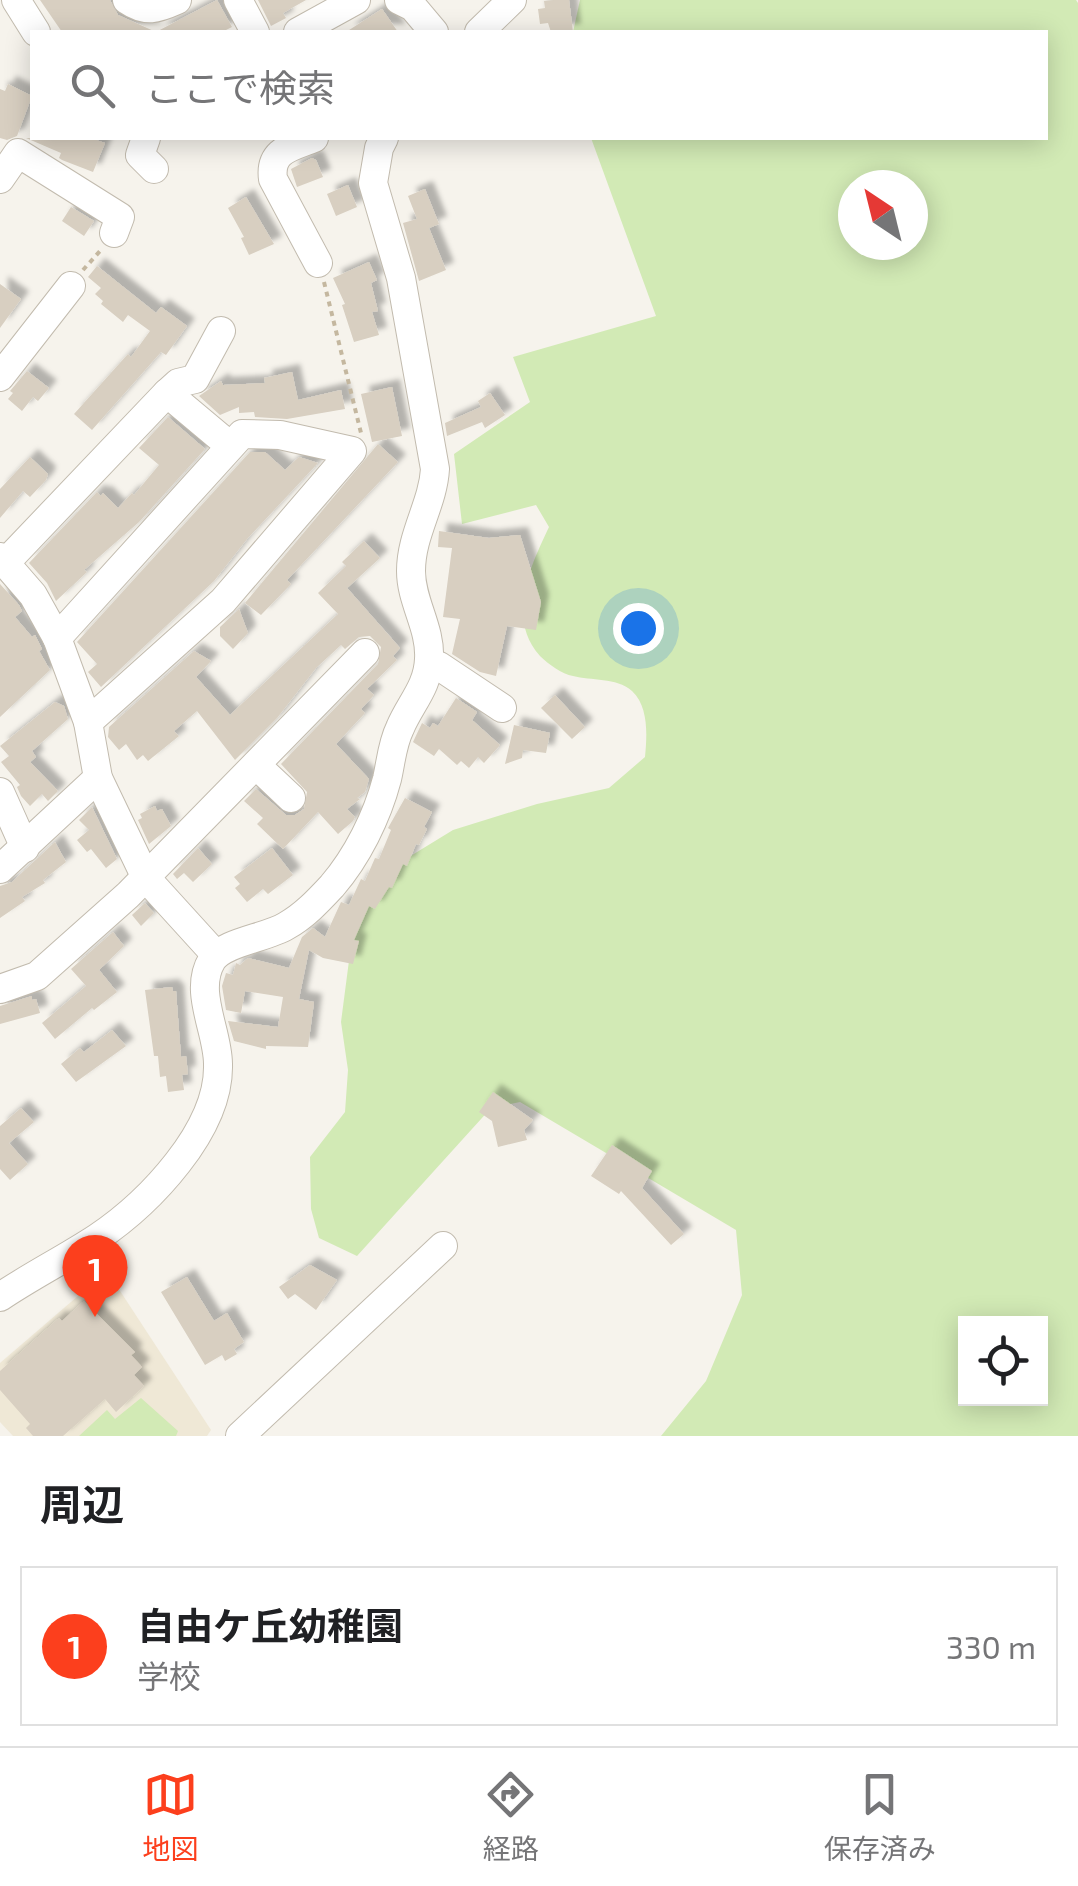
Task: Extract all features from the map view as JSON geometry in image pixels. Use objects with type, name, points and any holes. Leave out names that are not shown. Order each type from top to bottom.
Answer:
[{"type":"street","points":[[16,0],[35,30]]},
{"type":"street","points":[[127,0],[137,7],[156,10],[177,0]]},
{"type":"street","points":[[238,0],[254,30]]},
{"type":"street","points":[[302,30],[356,0]]},
{"type":"street","points":[[399,0],[413,7],[432,30]]},
{"type":"street","points":[[481,30],[512,0]]},
{"type":"street","points":[[145,140],[140,155],[154,169]]},
{"type":"street","points":[[309,140],[279,152],[271,166],[273,179],[318,262]]},
{"type":"street","points":[[0,1297],[119,1221],[191,1145],[216,1092],[218,1061],[205,976],[216,955],[226,948],[286,926],[311,908],[343,871],[364,838],[382,794],[400,728],[419,698],[429,664],[429,644],[414,596],[411,571],[422,515],[434,492],[435,469],[401,278],[374,183],[374,141]]},
{"type":"street","points":[[0,179],[18,152],[120,217],[114,233]]},
{"type":"street","points":[[0,377],[71,286]]},
{"type":"street","points":[[216,955],[146,878],[98,778],[88,722],[57,638],[33,595],[3,559],[167,392],[178,383],[195,379],[221,332]]},
{"type":"street","points":[[167,392],[230,445]]},
{"type":"street","points":[[57,638],[242,434],[280,435],[352,451],[223,602],[88,722]]},
{"type":"street","points":[[0,989],[37,976],[146,878],[366,653]]},
{"type":"street","points":[[429,664],[439,666],[502,708]]},
{"type":"street","points":[[256,765],[291,798]]},
{"type":"street","points":[[0,868],[98,778]]},
{"type":"street","points":[[0,792],[25,848]]},
{"type":"street","points":[[240,1436],[443,1246]]},
{"type":"path","points":[[71,286],[114,233]]},
{"type":"path","points":[[318,262],[362,438],[352,451]]},
{"type":"shaded area","points":[[107,1271],[211,1430],[207,1436],[13,1436],[0,1422],[0,1363]]},
{"type":"green space","points":[[580,0],[1078,3],[1078,1436],[661,1436],[706,1381],[742,1295],[736,1230],[520,1102],[491,1108],[357,1256],[319,1238],[311,1209],[310,1157],[345,1112],[348,1070],[341,1022],[350,953],[367,896],[404,860],[453,830],[537,804],[609,788],[645,757],[644,713],[632,691],[611,681],[564,673],[543,659],[530,641],[524,625],[525,592],[549,527],[536,505],[462,524],[454,454],[530,402],[513,357],[656,316],[592,140],[1048,140],[1048,30],[573,30]]},
{"type":"green space","points":[[141,1398],[178,1431],[176,1436],[79,1436],[107,1410],[115,1419]]},
{"type":"building","points":[[40,0],[110,0],[118,15],[152,30],[61,30]]},
{"type":"building","points":[[217,0],[232,27],[226,30],[160,30]]},
{"type":"building","points":[[258,0],[306,0],[283,13],[286,18],[271,26]]},
{"type":"building","points":[[569,0],[573,30],[550,30],[548,23],[540,24],[538,9],[545,8],[544,1]]},
{"type":"building","points":[[382,9],[397,30],[349,30]]},
{"type":"building","points":[[8,84],[30,95],[17,136],[7,140],[0,138],[0,89],[5,91]]},
{"type":"building","points":[[31,140],[105,143],[93,172],[62,160],[61,153]]},
{"type":"building","points":[[312,158],[323,177],[297,187],[291,169]]},
{"type":"building","points":[[348,185],[357,207],[336,216],[327,194]]},
{"type":"building","points":[[425,189],[439,224],[429,228],[446,270],[419,281],[403,223],[417,219],[408,196]]},
{"type":"building","points":[[246,197],[274,244],[249,255],[228,208]]},
{"type":"building","points":[[71,207],[94,221],[84,236],[62,221]]},
{"type":"building","points":[[369,262],[377,280],[371,283],[378,311],[372,312],[379,335],[354,342],[342,305],[345,304],[333,278]]},
{"type":"building","points":[[97,266],[156,313],[161,307],[187,326],[166,355],[161,352],[92,430],[74,414],[128,354],[131,357],[150,331],[128,315],[123,322],[101,304],[103,301],[95,294],[101,288],[88,277]]},
{"type":"building","points":[[0,284],[21,299],[0,328]]},
{"type":"building","points":[[27,371],[49,388],[38,401],[33,397],[22,411],[8,399]]},
{"type":"building","points":[[292,372],[298,400],[341,390],[345,409],[287,419],[239,413],[239,407],[220,415],[199,396],[221,381],[223,385],[265,383],[264,378]]},
{"type":"building","points":[[392,387],[402,436],[372,442],[361,394]]},
{"type":"building","points":[[490,393],[505,415],[485,428],[482,422],[447,436],[445,423],[481,407],[478,401]]},
{"type":"building","points":[[168,417],[205,449],[139,522],[84,570],[87,572],[56,601],[47,583],[29,563],[97,492],[118,508],[134,495],[159,465],[139,448]]},
{"type":"building","points":[[378,444],[398,462],[287,580],[291,584],[261,615],[245,603]]},
{"type":"building","points":[[250,452],[265,452],[285,470],[299,457],[318,463],[247,539],[214,581],[101,687],[88,672],[97,664],[77,642]]},
{"type":"building","points":[[30,457],[48,474],[46,480],[30,497],[23,491],[0,518],[0,489]]},
{"type":"building","points":[[439,531],[489,538],[520,535],[541,602],[536,630],[507,626],[496,676],[480,672],[452,654],[460,619],[443,617],[452,548],[438,547]]},
{"type":"building","points":[[364,541],[380,558],[347,588],[400,648],[393,656],[397,660],[367,689],[374,695],[361,709],[365,713],[336,744],[369,779],[365,792],[357,798],[360,799],[347,809],[355,817],[353,821],[338,834],[318,812],[283,849],[257,824],[263,818],[244,801],[256,789],[286,815],[304,809],[307,792],[281,764],[378,664],[381,647],[370,636],[359,637],[345,649],[341,645],[235,760],[197,711],[174,731],[179,736],[148,761],[143,755],[137,760],[126,744],[119,750],[108,737],[109,727],[194,651],[211,661],[196,677],[230,715],[338,614],[318,593],[346,566],[342,562]]},
{"type":"building","points":[[0,584],[19,605],[22,611],[15,617],[32,637],[35,635],[50,670],[0,717]]},
{"type":"building","points":[[239,609],[248,633],[233,649],[220,636],[220,627]]},
{"type":"building","points":[[555,695],[585,727],[572,739],[541,708]]},
{"type":"building","points":[[456,698],[477,712],[472,720],[500,745],[484,763],[478,757],[469,768],[461,761],[457,765],[439,749],[434,756],[413,742],[422,723],[430,728],[433,723],[438,726]]},
{"type":"building","points":[[55,702],[64,706],[68,719],[32,751],[36,757],[30,762],[58,791],[48,801],[42,794],[30,806],[21,796],[17,787],[20,785],[1,762],[9,756],[0,746]]},
{"type":"building","points":[[514,725],[550,733],[546,753],[523,750],[522,758],[505,764]]},
{"type":"building","points":[[405,798],[432,812],[424,827],[427,829],[392,888],[375,909],[369,906],[354,940],[359,941],[353,964],[323,958],[309,950],[299,999],[314,1002],[308,1047],[266,1049],[234,1041],[228,1021],[278,1027],[283,997],[245,991],[241,1013],[226,1010],[222,986],[226,973],[233,975],[236,963],[240,965],[248,958],[289,968],[302,937],[313,928],[325,937],[341,902],[349,905],[361,879],[365,881],[375,858],[379,859],[391,830],[388,828]]},
{"type":"building","points":[[155,806],[157,811],[162,809],[171,826],[149,844],[138,820],[142,818],[140,814]]},
{"type":"building","points":[[92,807],[117,859],[106,868],[91,849],[87,852],[77,840],[89,830],[79,820]]},
{"type":"building","points":[[55,842],[66,862],[43,880],[45,883],[22,897],[25,901],[0,918],[0,886],[12,882]]},
{"type":"building","points":[[198,848],[212,864],[193,882],[184,873],[177,879],[173,874]]},
{"type":"building","points":[[272,848],[293,875],[268,894],[263,889],[247,902],[235,888],[240,884],[234,877]]},
{"type":"building","points":[[145,903],[154,913],[141,926],[132,915]]},
{"type":"building","points":[[113,932],[124,946],[99,970],[117,992],[55,1039],[42,1023],[86,986],[71,969]]},
{"type":"building","points":[[172,987],[176,991],[181,1057],[186,1056],[188,1074],[182,1075],[184,1090],[168,1092],[166,1076],[160,1077],[158,1056],[154,1056],[145,990]]},
{"type":"building","points":[[32,996],[40,1013],[0,1024],[0,1006]]},
{"type":"building","points":[[112,1030],[126,1046],[76,1082],[61,1064]]},
{"type":"building","points":[[493,1092],[533,1120],[524,1130],[527,1140],[498,1147],[492,1121],[479,1112]]},
{"type":"building","points":[[21,1108],[34,1122],[9,1143],[28,1164],[10,1180],[0,1169],[0,1126]]},
{"type":"building","points":[[612,1145],[652,1171],[642,1188],[684,1234],[671,1245],[621,1191],[619,1194],[591,1176]]},
{"type":"building","points":[[310,1265],[337,1280],[316,1310],[295,1294],[288,1299],[279,1287]]},
{"type":"building","points":[[187,1277],[214,1321],[227,1313],[244,1342],[234,1349],[237,1354],[225,1361],[222,1355],[205,1365],[161,1292]]},
{"type":"building","points":[[84,1301],[135,1352],[131,1355],[142,1367],[134,1375],[144,1386],[116,1412],[105,1399],[63,1436],[33,1436],[26,1428],[30,1424],[0,1390],[0,1371]]},
{"type":"place","name":"自由ケ丘幼稚園","points":[[95,1317]]}]
